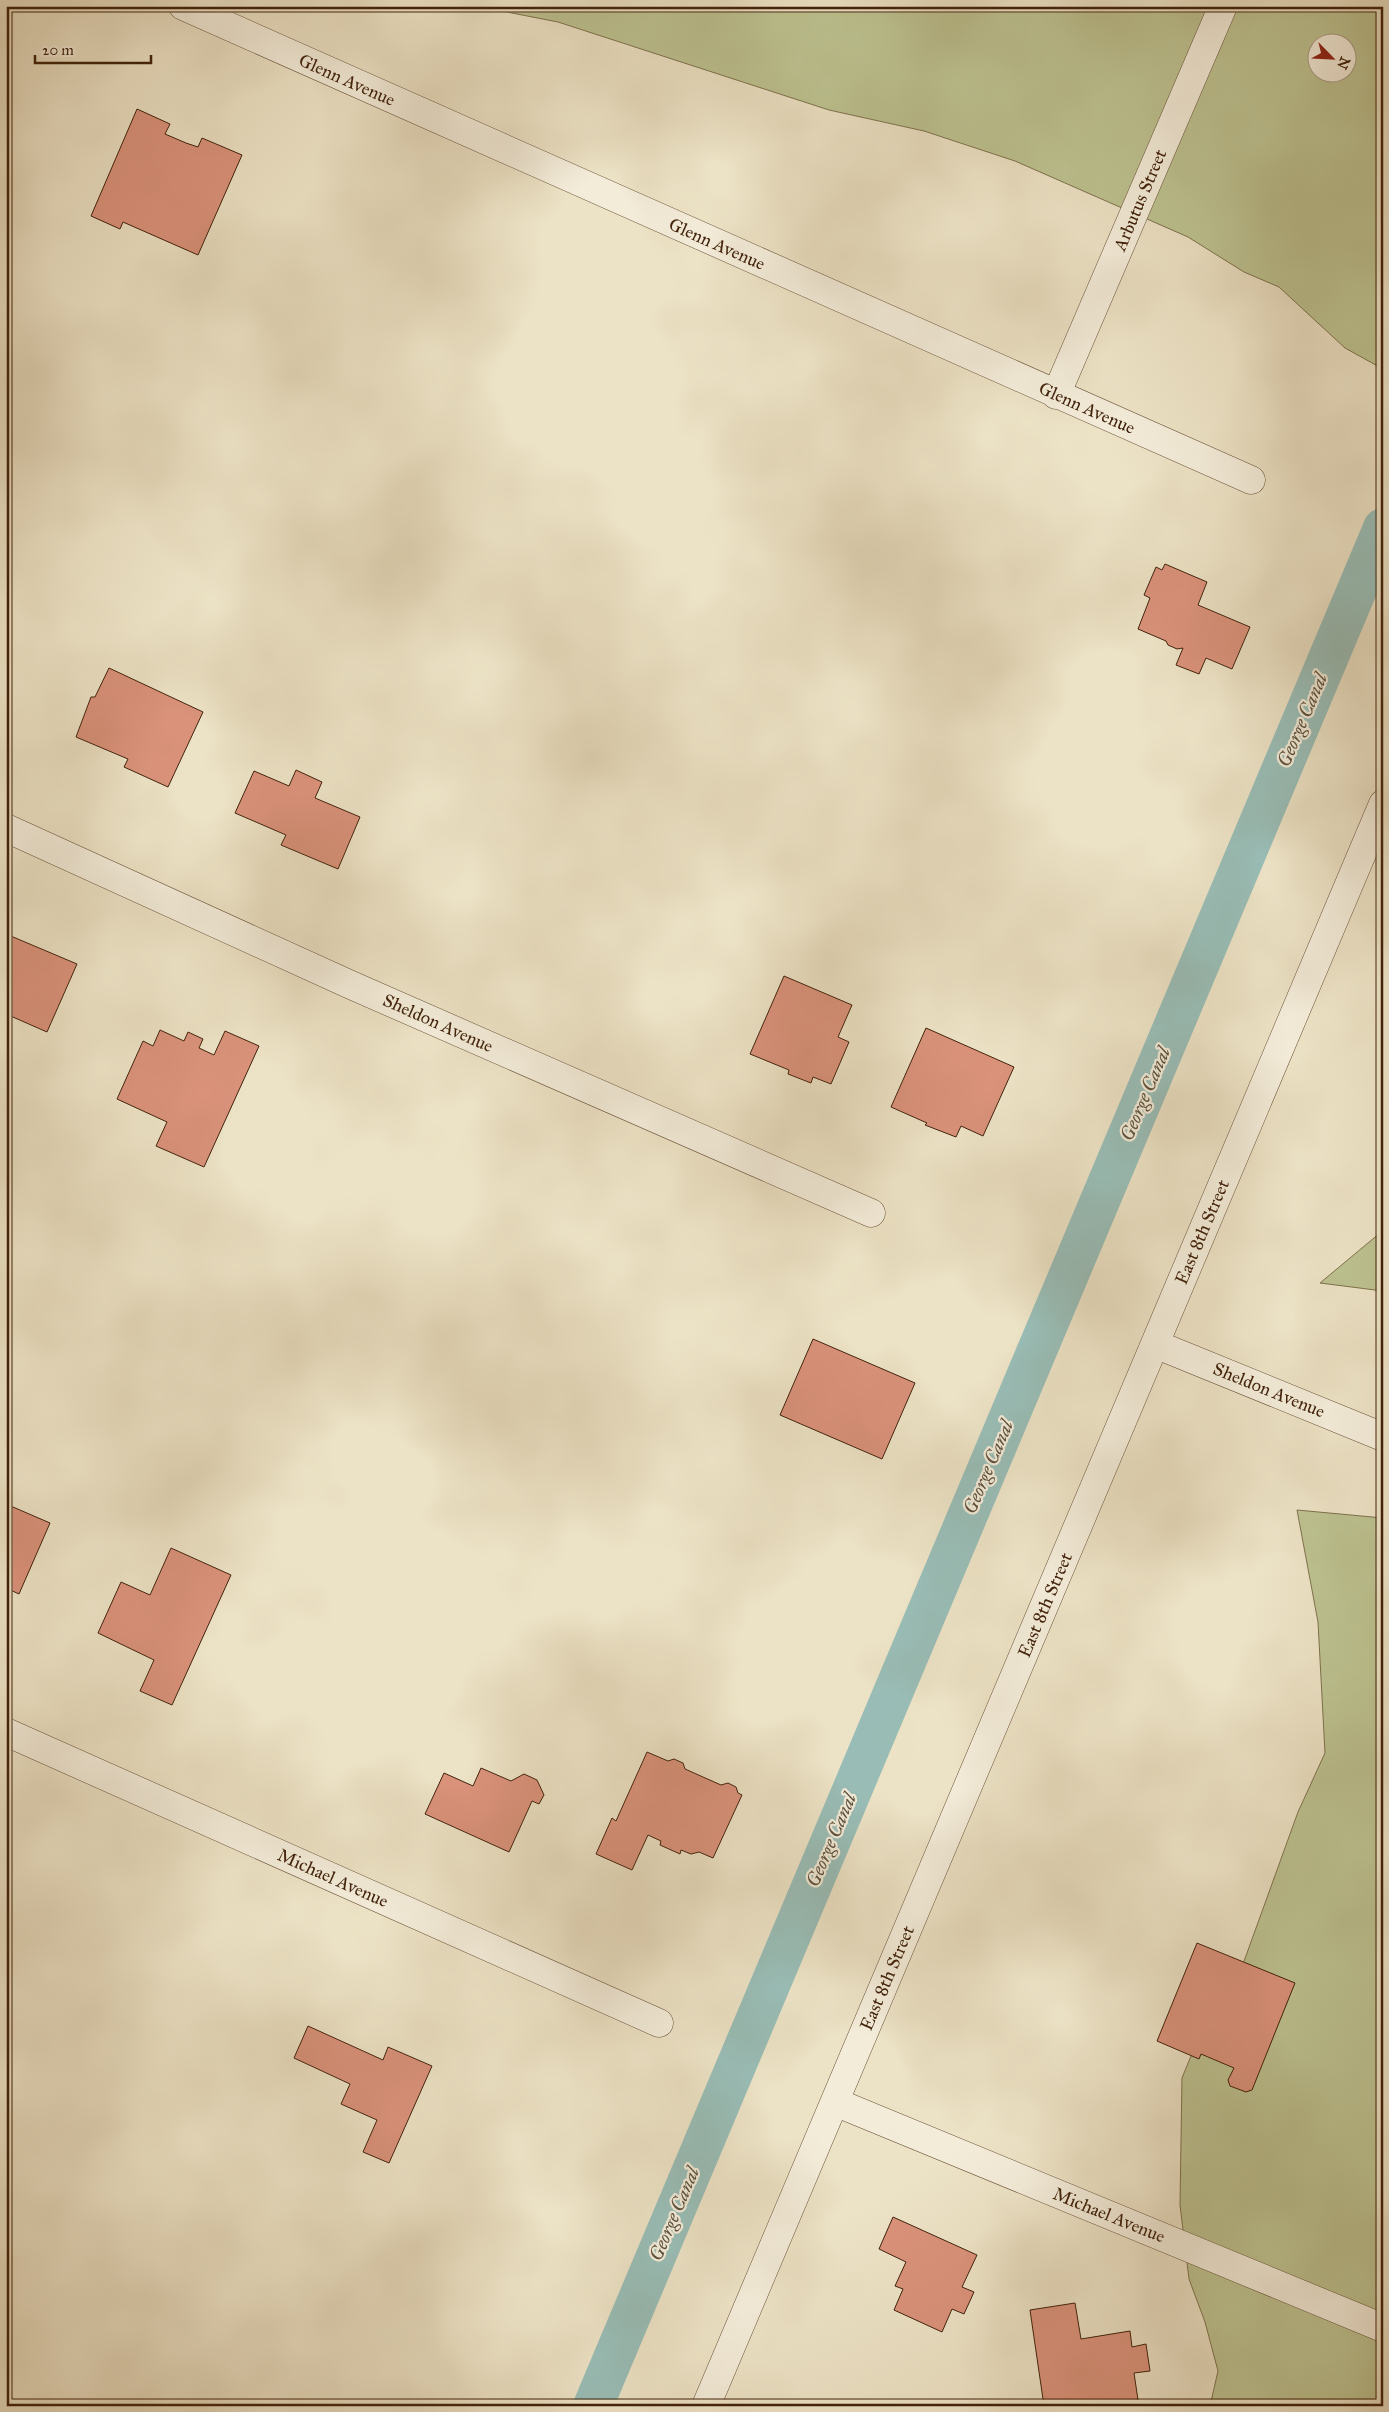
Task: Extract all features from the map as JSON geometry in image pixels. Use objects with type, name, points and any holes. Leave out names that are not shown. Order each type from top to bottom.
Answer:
[{"type":"street","name":"Glenn Avenue","points":[[183,6],[1251,480]]},
{"type":"street","name":"Arbutus Street","points":[[1056,395],[1224,6]]},
{"type":"street","name":"East 8th Street","points":[[706,2406],[1383,804]]},
{"type":"street","name":"Sheldon Avenue","points":[[6,828],[351,985],[870,1213]]},
{"type":"street","name":"Sheldon Avenue","points":[[1155,1344],[1383,1437]]},
{"type":"street","name":"Michael Avenue","points":[[6,1732],[659,2023]]},
{"type":"street","name":"Michael Avenue","points":[[834,2102],[1383,2328]]},
{"type":"green space","points":[[476,6],[1383,6],[1383,369],[1345,348],[1279,287],[1244,272],[1188,237],[1015,161],[924,131],[829,110],[558,22]]},
{"type":"green space","points":[[1380,1233],[1383,1233],[1383,1291],[1320,1283]]},
{"type":"green space","points":[[1297,1510],[1383,1518],[1383,2406],[1210,2406],[1218,2371],[1205,2322],[1189,2279],[1180,2205],[1182,2078],[1227,1968],[1243,1964],[1298,1812],[1325,1753],[1318,1622]]},
{"type":"building","points":[[137,109],[170,124],[165,134],[198,147],[202,138],[242,155],[198,255],[123,222],[120,229],[91,216]]},
{"type":"building","points":[[1165,564],[1207,582],[1198,605],[1250,627],[1232,669],[1206,658],[1199,674],[1176,665],[1183,648],[1177,649],[1168,645],[1166,641],[1138,629],[1150,598],[1144,595],[1156,567],[1162,570]]},
{"type":"building","points":[[109,668],[203,712],[168,787],[124,767],[128,759],[76,737],[91,697],[95,697]]},
{"type":"building","points":[[296,770],[322,782],[315,798],[360,817],[338,869],[281,845],[286,835],[235,813],[254,771],[289,786]]},
{"type":"building","points":[[6,934],[77,964],[47,1032],[6,1014]]},
{"type":"building","points":[[784,976],[852,1005],[838,1037],[849,1042],[831,1084],[813,1077],[811,1083],[788,1074],[789,1070],[750,1054]]},
{"type":"building","points":[[926,1028],[1014,1067],[983,1136],[961,1126],[956,1137],[925,1125],[927,1123],[891,1107]]},
{"type":"building","points":[[160,1030],[184,1041],[188,1032],[203,1039],[199,1048],[214,1055],[225,1031],[259,1046],[204,1167],[156,1146],[167,1122],[117,1099],[143,1041],[153,1046]]},
{"type":"building","points":[[813,1339],[915,1383],[882,1459],[780,1415]]},
{"type":"building","points":[[6,1504],[50,1523],[19,1594],[6,1588]]},
{"type":"building","points":[[171,1548],[231,1575],[172,1705],[140,1691],[154,1660],[98,1633],[121,1582],[150,1595]]},
{"type":"building","points":[[647,1752],[668,1761],[674,1759],[683,1763],[685,1769],[721,1785],[728,1783],[736,1787],[738,1793],[742,1795],[713,1858],[699,1852],[691,1854],[681,1850],[680,1854],[660,1845],[661,1841],[648,1835],[632,1870],[596,1854],[612,1818],[616,1821]]},
{"type":"building","points":[[481,1768],[511,1781],[524,1774],[537,1780],[544,1795],[539,1804],[532,1801],[509,1852],[425,1814],[444,1773],[473,1786]]},
{"type":"building","points":[[1197,1943],[1295,1983],[1252,2090],[1246,2092],[1230,2086],[1228,2080],[1234,2068],[1201,2054],[1199,2059],[1157,2041]]},
{"type":"building","points":[[308,2026],[383,2060],[388,2047],[432,2066],[389,2163],[363,2152],[377,2120],[341,2104],[350,2084],[294,2058]]},
{"type":"building","points":[[893,2217],[977,2255],[962,2287],[974,2292],[964,2314],[952,2309],[942,2332],[894,2310],[903,2289],[895,2286],[906,2262],[879,2249]]},
{"type":"building","points":[[1075,2303],[1081,2339],[1130,2331],[1132,2347],[1146,2344],[1150,2371],[1134,2373],[1138,2400],[1099,2406],[1044,2406],[1030,2310]]},
{"type":"waterway","name":"George Canal","points":[[593,2406],[1383,528]]}]
